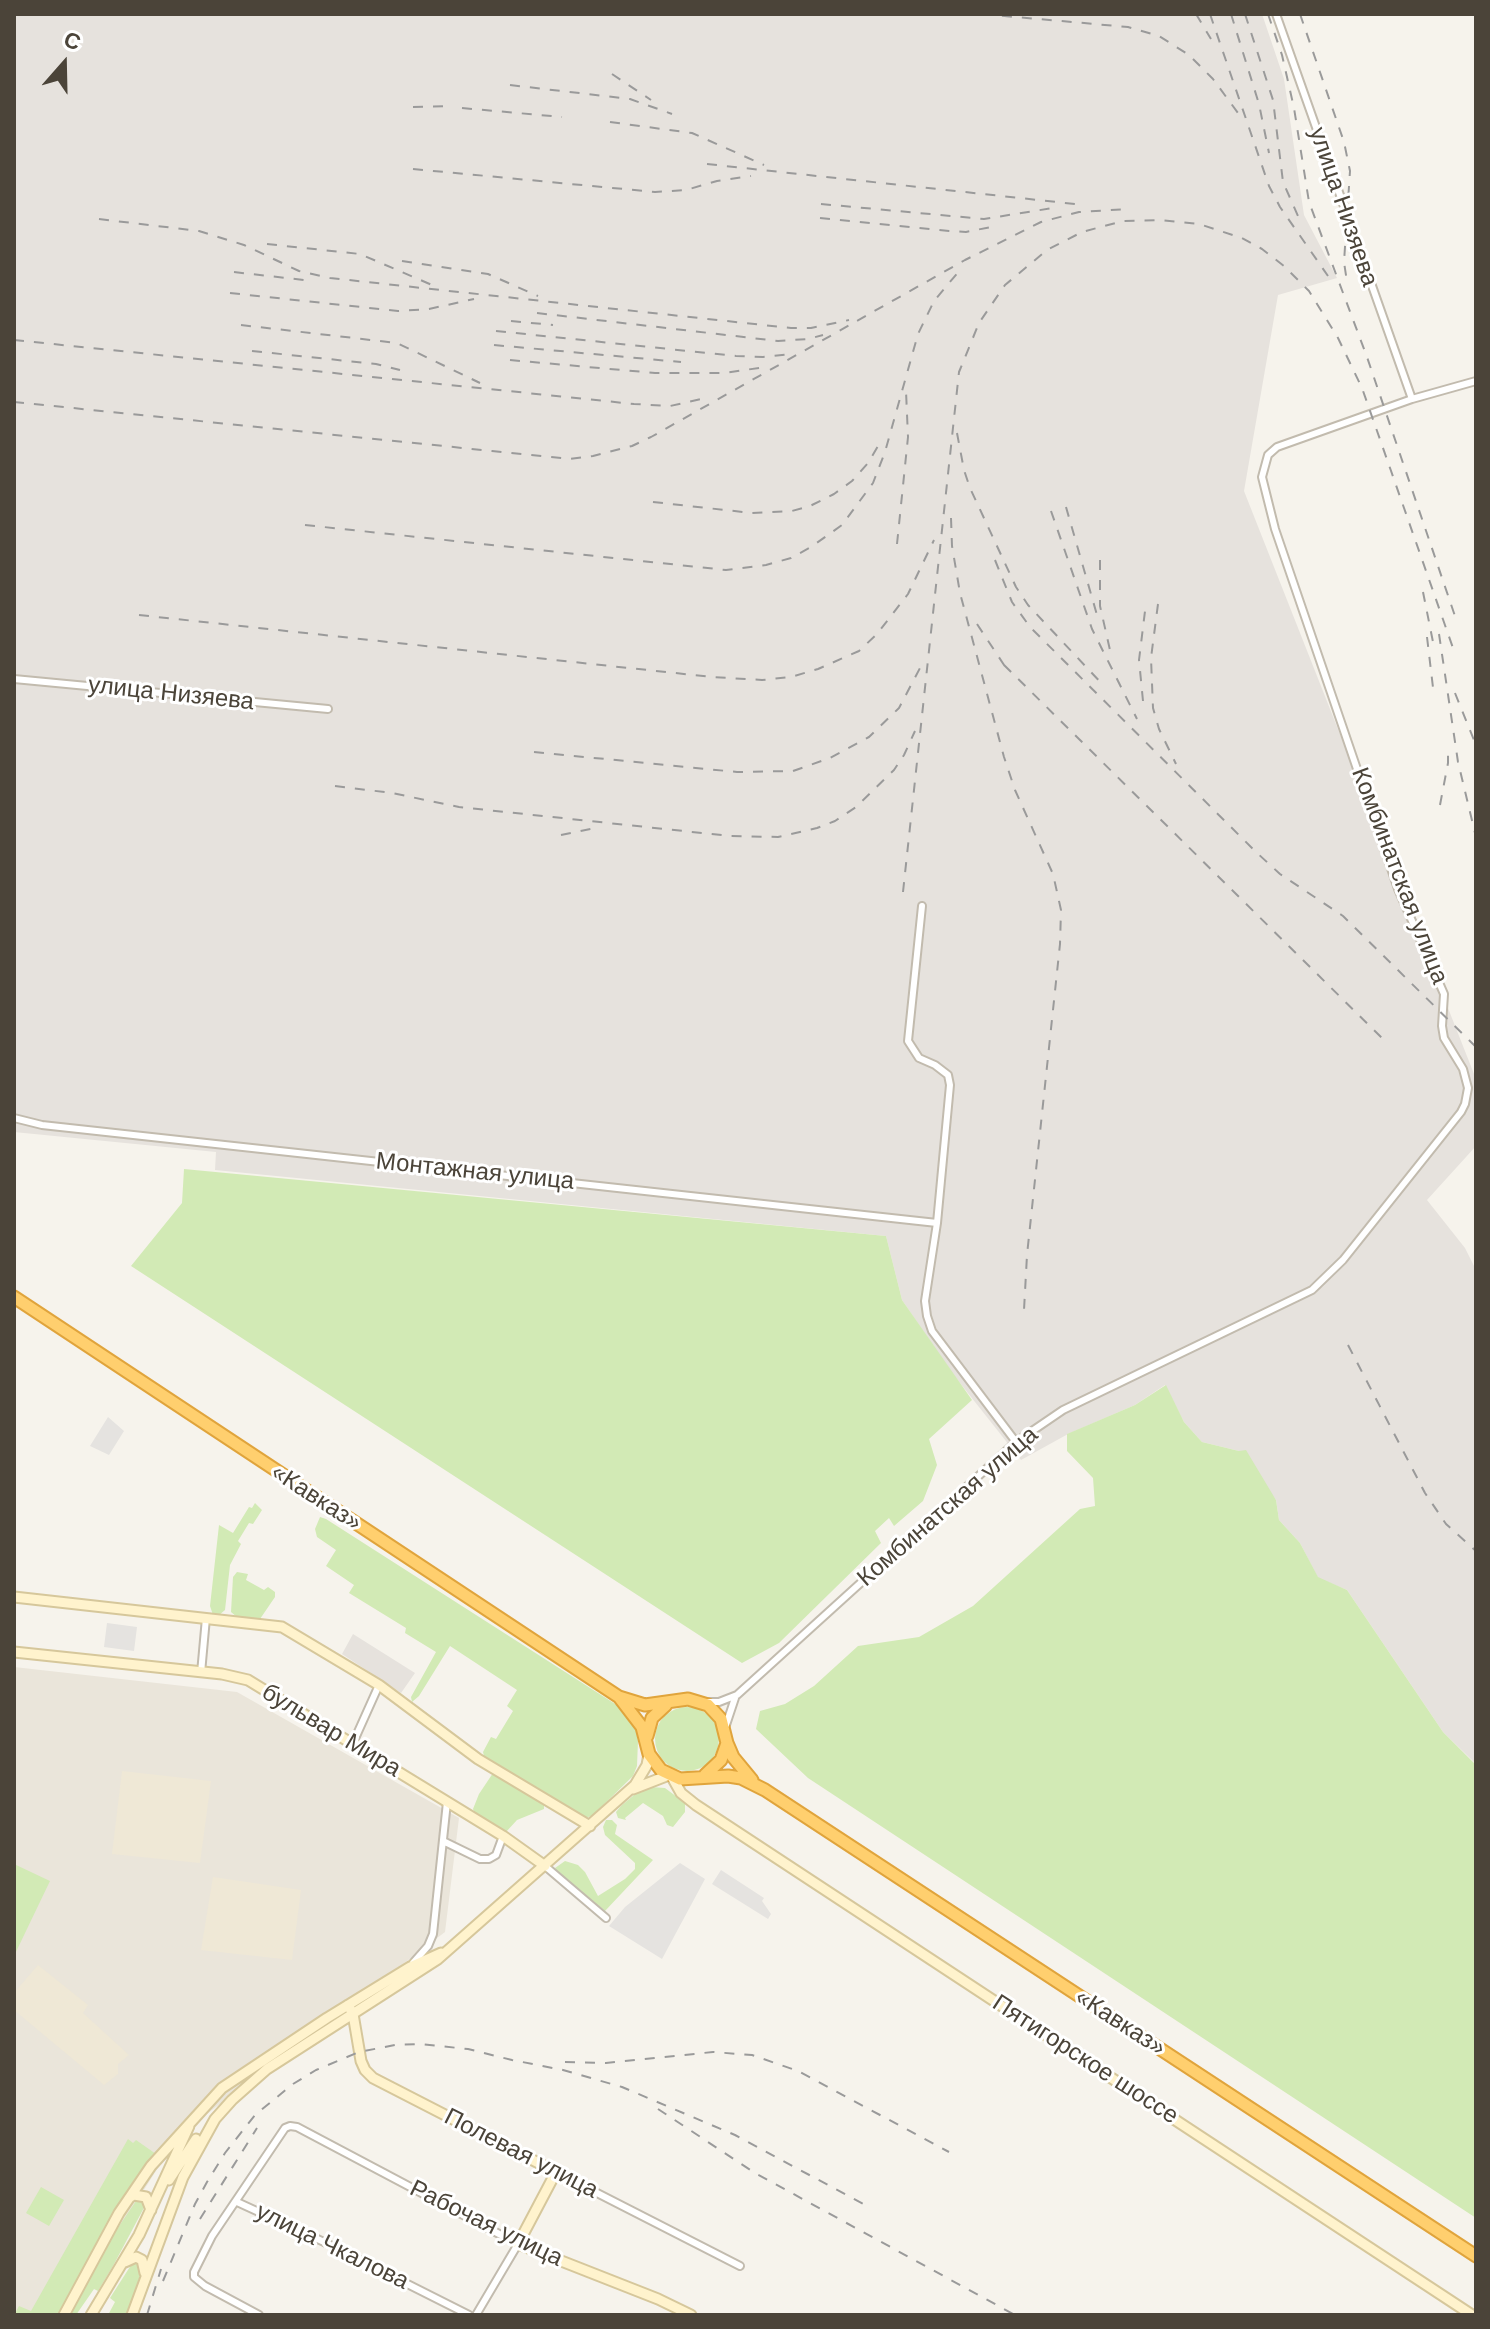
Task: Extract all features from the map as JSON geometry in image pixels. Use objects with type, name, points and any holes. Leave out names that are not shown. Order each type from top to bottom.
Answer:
[{"type":"highway","name":"«Кавказ»","points":[[14,1297],[619,1697],[637,1718],[646,1737],[649,1754]]},
{"type":"highway","name":"«Кавказ»","points":[[619,1697],[645,1705],[667,1704],[677,1700],[699,1701]]},
{"type":"highway","points":[[699,1701],[716,1711],[725,1728]]},
{"type":"highway","points":[[646,1737],[652,1718],[667,1704]]},
{"type":"highway","name":"«Кавказ»","points":[[725,1728],[727,1743],[742,1770],[765,1790]]},
{"type":"highway","points":[[699,1778],[716,1767],[727,1743]]},
{"type":"highway","points":[[649,1754],[670,1776]]},
{"type":"highway","name":"«Кавказ»","points":[[670,1776],[728,1776],[741,1778],[765,1790],[1476,2256]]},
{"type":"main road","points":[[14,1597],[282,1627],[379,1685],[478,1759],[590,1826]]},
{"type":"main road","name":"бульвар Мира","points":[[14,1652],[248,1680],[503,1836],[545,1866]]},
{"type":"main road","points":[[64,2315],[129,2198],[158,2156],[199,2110],[248,2068],[426,1969],[627,1793],[642,1776],[649,1754]]},
{"type":"main road","points":[[627,1793],[652,1780],[670,1776]]},
{"type":"main road","name":"Пятигорское шоссе","points":[[670,1776],[681,1793],[696,1805],[1472,2315]]},
{"type":"main road","points":[[696,1805],[689,1792],[691,1785],[699,1778]]},
{"type":"main road","points":[[160,2192],[198,2137],[255,2078],[410,1967],[448,1951]]},
{"type":"main road","name":"Полевая улица","points":[[351,2009],[360,2058],[373,2078],[556,2172]]},
{"type":"main road","points":[[199,2110],[215,2119]]},
{"type":"main road","points":[[91,2315],[151,2211],[174,2154],[199,2110]]},
{"type":"main road","points":[[132,2315],[183,2177],[215,2119]]},
{"type":"main road","points":[[518,2244],[556,2172]]},
{"type":"main road","points":[[129,2198],[134,2195],[146,2197],[151,2211]]},
{"type":"main road","name":"Рабочая улица","points":[[518,2244],[691,2315]]},
{"type":"main road","points":[[122,2264],[136,2257],[142,2260],[145,2277]]},
{"type":"street","name":"улица Низяева","points":[[1276,14],[1412,399]]},
{"type":"street","name":"Комбинатская улица","points":[[725,1728],[728,1711],[737,1695],[1016,1442],[1063,1410],[1312,1290],[1343,1260],[1465,1104],[1468,1088],[1463,1069],[1444,1038],[1444,994],[1398,889],[1275,529],[1262,477],[1268,455],[1277,447],[1412,399],[1476,381]]},
{"type":"street","name":"улица Низяева","points":[[14,679],[328,709]]},
{"type":"street","points":[[922,906],[908,1041],[919,1058],[948,1075],[950,1085],[937,1223],[925,1301],[927,1316],[932,1331],[1016,1442]]},
{"type":"street","name":"Монтажная улица","points":[[14,1118],[42,1125],[937,1223]]},
{"type":"street","points":[[201,1673],[206,1618]]},
{"type":"street","points":[[353,1743],[379,1685]]},
{"type":"street","points":[[699,1701],[719,1702],[737,1695]]},
{"type":"street","points":[[410,1967],[428,1946],[433,1934],[447,1802]]},
{"type":"street","points":[[443,1841],[480,1859],[489,1859],[496,1855],[503,1836]]},
{"type":"street","name":"бульвар Мира","points":[[545,1866],[606,1918]]},
{"type":"street","name":"Рабочая улица","points":[[237,2202],[285,2128],[297,2127],[518,2244]]},
{"type":"street","name":"Полевая улица","points":[[556,2172],[740,2266]]},
{"type":"street","points":[[237,2202],[212,2236],[194,2277],[259,2315]]},
{"type":"street","name":"улица Чкалова","points":[[237,2202],[469,2315]]},
{"type":"street","points":[[476,2315],[518,2244]]},
{"type":"shaded area","points":[[14,14],[1262,14],[1284,79],[1304,215],[1337,278],[1278,295],[1244,491],[1476,1079],[1476,1146],[1427,1200],[1465,1248],[1476,1270],[1476,1764],[1443,1732],[1347,1590],[1318,1578],[1300,1543],[1279,1520],[1276,1500],[1239,1451],[1202,1442],[1184,1422],[1165,1385],[1135,1405],[1068,1434],[1021,1460],[952,1373],[902,1300],[886,1236],[215,1170],[216,1152],[14,1132]]},
{"type":"shaded area","points":[[108,1417],[124,1431],[109,1455],[90,1446]]},
{"type":"shaded area","points":[[107,1623],[137,1627],[134,1651],[104,1647]]},
{"type":"shaded area","points":[[353,1634],[415,1673],[401,1693],[342,1654]]},
{"type":"shaded area","points":[[14,1667],[237,1692],[459,1818],[445,1932],[178,2136],[65,2315],[14,2315]]},
{"type":"shaded area","points":[[122,1771],[211,1781],[200,1863],[112,1854]]},
{"type":"shaded area","points":[[680,1863],[705,1879],[662,1959],[609,1926],[625,1907]]},
{"type":"shaded area","points":[[721,1870],[764,1898],[762,1901],[771,1914],[768,1919],[712,1884]]},
{"type":"shaded area","points":[[213,1877],[301,1890],[292,1960],[201,1950]]},
{"type":"shaded area","points":[[38,1965],[88,2005],[83,2013],[129,2055],[118,2064],[118,2074],[104,2085],[14,2010],[14,1993]]},
{"type":"green space","points":[[184,1169],[886,1236],[902,1300],[972,1400],[929,1439],[937,1465],[923,1501],[894,1526],[889,1518],[875,1531],[881,1543],[779,1643],[742,1663],[131,1266],[182,1203]]},
{"type":"green space","points":[[1166,1385],[1184,1422],[1202,1442],[1246,1450],[1276,1500],[1279,1520],[1300,1543],[1318,1577],[1347,1590],[1443,1732],[1476,1765],[1476,2218],[808,1778],[756,1729],[760,1711],[785,1704],[814,1686],[858,1646],[919,1637],[973,1606],[1080,1509],[1095,1506],[1093,1478],[1067,1451],[1067,1434],[1135,1405]]},
{"type":"green space","points":[[255,1503],[262,1510],[238,1541],[241,1544],[230,1565],[225,1610],[218,1616],[213,1615],[210,1606],[219,1525],[233,1533],[249,1507],[252,1508]]},
{"type":"green space","points":[[320,1517],[623,1709],[636,1729],[638,1741],[637,1766],[633,1776],[592,1816],[584,1818],[495,1763],[485,1760],[483,1752],[491,1737],[496,1739],[513,1711],[507,1706],[517,1690],[450,1646],[419,1696],[412,1702],[411,1697],[436,1652],[405,1633],[406,1628],[349,1593],[354,1585],[326,1566],[336,1550],[317,1537],[315,1529]]},
{"type":"green space","points":[[237,1572],[248,1574],[246,1580],[264,1590],[268,1587],[275,1592],[275,1597],[260,1619],[238,1618],[231,1612],[233,1577]]},
{"type":"green space","points":[[681,1707],[693,1707],[710,1716],[717,1727],[717,1751],[710,1762],[693,1771],[681,1771],[669,1766],[660,1757],[655,1745],[655,1733],[660,1721],[669,1712]]},
{"type":"green space","points":[[493,1773],[544,1803],[544,1809],[517,1820],[506,1832],[475,1814],[473,1809],[479,1794]]},
{"type":"green space","points":[[651,1787],[665,1788],[685,1803],[685,1812],[673,1827],[643,1803],[626,1820],[618,1818],[616,1812],[621,1806]]},
{"type":"green space","points":[[606,1820],[612,1820],[617,1825],[615,1834],[653,1860],[605,1911],[557,1873],[555,1868],[565,1861],[578,1865],[598,1896],[625,1879],[635,1869],[635,1863],[605,1835],[603,1827]]},
{"type":"green space","points":[[14,1864],[50,1881],[14,1956]]},
{"type":"green space","points":[[128,2139],[133,2143],[136,2140],[156,2154],[59,2315],[14,2315],[19,2306],[31,2311]]},
{"type":"green space","points":[[41,2187],[64,2200],[49,2226],[26,2213]]},
{"type":"green space","points":[[138,2198],[146,2204],[113,2266],[98,2291],[94,2289],[76,2315],[69,2315],[109,2241]]},
{"type":"green space","points":[[137,2261],[142,2268],[129,2315],[108,2315],[115,2302],[110,2298],[133,2262]]},
{"type":"railway","points":[[982,14],[1128,27],[1159,36],[1189,55],[1213,79],[1238,113]]},
{"type":"railway","points":[[1196,14],[1211,39]]},
{"type":"railway","points":[[1210,14],[1269,186],[1328,276]]},
{"type":"railway","points":[[1231,14],[1259,104],[1269,153]]},
{"type":"railway","points":[[1245,14],[1273,100],[1283,182],[1298,216]]},
{"type":"railway","points":[[1268,14],[1282,55],[1294,108],[1309,202],[1367,357],[1456,619]]},
{"type":"railway","points":[[1300,14],[1344,142],[1350,171],[1344,262],[1347,282]]},
{"type":"railway","points":[[612,74],[651,100]]},
{"type":"railway","points":[[510,85],[630,99],[672,114]]},
{"type":"railway","points":[[413,107],[448,106]]},
{"type":"railway","points":[[462,108],[562,117]]},
{"type":"railway","points":[[610,122],[692,133],[764,165]]},
{"type":"railway","points":[[707,164],[1084,205]]},
{"type":"railway","points":[[413,169],[655,192],[686,190],[751,176]]},
{"type":"railway","points":[[821,204],[984,219],[1053,208]]},
{"type":"railway","points":[[14,402],[570,459],[593,456],[632,446],[651,437],[965,260],[1041,222],[1079,212],[1128,209]]},
{"type":"railway","points":[[820,218],[966,232],[996,226]]},
{"type":"railway","points":[[99,219],[199,231],[244,245],[299,271],[330,278],[791,328],[811,328],[849,320]]},
{"type":"railway","points":[[903,892],[959,372],[979,323],[1005,285],[1047,250],[1082,232],[1123,221],[1160,220],[1199,224],[1242,238],[1262,249],[1309,291],[1338,338],[1362,388],[1453,648]]},
{"type":"railway","points":[[267,244],[360,254],[432,285]]},
{"type":"railway","points":[[402,261],[488,274],[538,296]]},
{"type":"railway","points":[[305,525],[726,570],[791,558],[842,525],[873,483],[885,452],[918,334],[934,301],[960,270]]},
{"type":"railway","points":[[234,272],[304,280]]},
{"type":"railway","points":[[230,293],[398,311],[429,309],[474,299]]},
{"type":"railway","points":[[537,313],[778,341],[823,335]]},
{"type":"railway","points":[[511,321],[553,325]]},
{"type":"railway","points":[[241,325],[397,343],[480,383]]},
{"type":"railway","points":[[496,331],[736,356],[791,354]]},
{"type":"railway","points":[[14,340],[634,404],[670,406],[706,398]]},
{"type":"railway","points":[[494,345],[681,362]]},
{"type":"railway","points":[[252,351],[376,364],[400,370]]},
{"type":"railway","points":[[510,360],[655,373],[725,373],[765,367]]},
{"type":"railway","points":[[897,544],[908,437],[906,391]]},
{"type":"railway","points":[[957,433],[970,488],[1016,587],[1028,605],[1105,687]]},
{"type":"railway","points":[[653,502],[752,513],[792,511],[810,506],[852,481],[881,441]]},
{"type":"railway","points":[[1066,507],[1097,615]]},
{"type":"railway","points":[[1051,511],[1092,629],[1137,719]]},
{"type":"railway","points":[[951,518],[960,593],[1004,757],[1015,790],[1053,874],[1061,910],[1024,1310]]},
{"type":"railway","points":[[139,615],[762,680],[791,677],[818,669],[859,651],[877,634],[908,594],[934,540]]},
{"type":"railway","points":[[995,560],[1012,602],[1030,627],[1256,852],[1280,874],[1343,916],[1476,1047]]},
{"type":"railway","points":[[1100,560],[1100,606],[1110,650]]},
{"type":"railway","points":[[1423,592],[1434,647]]},
{"type":"railway","points":[[1143,701],[1139,660],[1146,603]]},
{"type":"railway","points":[[1158,604],[1151,658],[1153,708],[1159,729],[1176,764]]},
{"type":"railway","points":[[977,624],[1010,674]]},
{"type":"railway","points":[[1439,634],[1458,762],[1476,837]]},
{"type":"railway","points":[[1427,637],[1434,696]]},
{"type":"railway","points":[[1004,665],[1386,1042]]},
{"type":"railway","points":[[534,752],[737,772],[793,771],[830,758],[869,737],[899,708],[920,668]]},
{"type":"railway","points":[[1455,693],[1476,745]]},
{"type":"railway","points":[[335,786],[392,793],[459,807],[730,836],[778,837],[817,828],[856,807],[894,770],[915,731]]},
{"type":"railway","points":[[1440,805],[1448,747]]},
{"type":"railway","points":[[561,835],[600,827]]},
{"type":"railway","points":[[1348,1345],[1425,1493],[1446,1524],[1476,1551]]},
{"type":"railway","points":[[163,2281],[207,2182],[255,2115],[316,2070],[359,2052],[395,2045],[468,2049],[622,2087],[735,2135],[867,2206]]},
{"type":"railway","points":[[565,2062],[606,2063],[713,2052],[752,2055],[798,2071],[949,2152]]},
{"type":"railway","points":[[658,2109],[755,2173],[1015,2315]]},
{"type":"railway","points":[[200,2219],[257,2128]]},
{"type":"railway","points":[[147,2315],[161,2269]]}]
